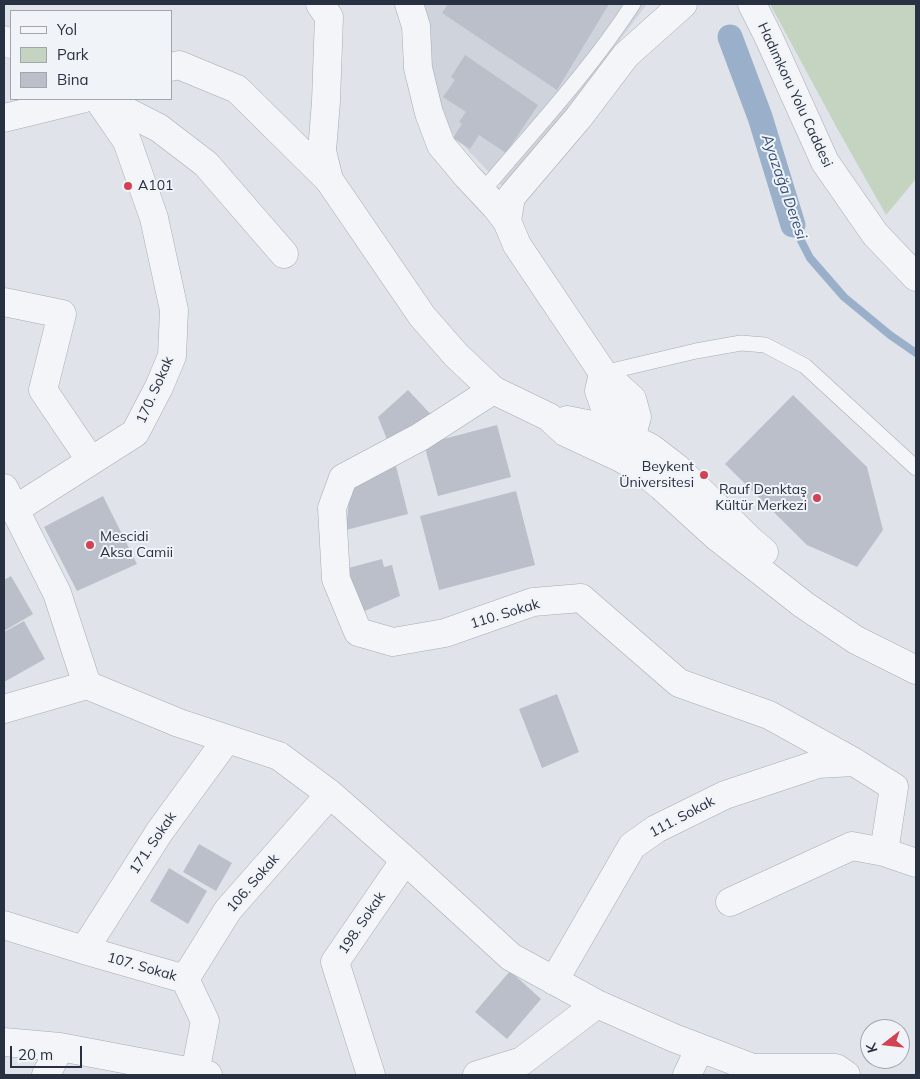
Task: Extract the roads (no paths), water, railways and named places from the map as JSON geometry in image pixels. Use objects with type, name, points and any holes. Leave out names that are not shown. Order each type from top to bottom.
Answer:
[{"type":"street","points":[[320,4],[329,18],[322,151],[330,180]]},
{"type":"street","points":[[409,4],[416,26],[418,68],[429,113],[441,145],[507,222],[517,245],[603,373],[599,391],[605,408],[626,448],[641,470],[716,536],[804,604],[856,640],[916,670]]},
{"type":"street","points":[[507,222],[511,197],[579,117],[626,55],[683,4]]},
{"type":"street","name":"Hadımkoru Yolu Caddesi","points":[[752,4],[825,162],[875,234],[916,277]]},
{"type":"street","points":[[172,67],[179,65],[237,89],[330,180],[422,316],[456,355],[493,390],[549,418],[564,432],[626,448],[651,448],[668,461],[751,541],[800,580],[849,614],[916,651]]},
{"type":"street","points":[[4,118],[78,100]]},
{"type":"street","name":"170. Sokak","points":[[9,499],[91,461],[135,433],[159,387],[172,356],[174,310],[154,218],[127,141],[99,100]]},
{"type":"street","points":[[104,100],[159,128],[206,164],[284,254]]},
{"type":"street","points":[[4,302],[62,314],[43,390],[91,461]]},
{"type":"street","name":"110. Sokak","points":[[493,390],[420,437],[343,478],[332,508],[336,579],[358,632],[393,642],[446,633],[533,602],[581,598],[678,683],[770,715],[854,762],[894,787],[884,852]]},
{"type":"street","points":[[9,499],[57,593],[87,685]]},
{"type":"street","points":[[4,709],[87,685],[179,723],[279,756],[330,794],[511,957],[597,1004],[755,1072],[836,1068],[846,1075]]},
{"type":"street","name":"171. Sokak","points":[[84,950],[160,831],[227,739]]},
{"type":"street","name":"111. Sokak","points":[[554,981],[632,846],[656,829],[725,794],[818,764],[854,762]]},
{"type":"street","name":"106. Sokak","points":[[185,979],[228,910],[330,794]]},
{"type":"street","points":[[730,902],[852,846],[884,852],[916,863]]},
{"type":"street","name":"198. Sokak","points":[[370,1075],[335,962],[405,860]]},
{"type":"street","name":"107. Sokak","points":[[4,925],[185,979],[206,1021],[201,1074]]},
{"type":"street","points":[[477,1075],[522,1061],[597,1004]]},
{"type":"street","points":[[4,1042],[60,1047],[201,1074]]},
{"type":"street","points":[[46,1075],[60,1047]]},
{"type":"street","points":[[687,1075],[700,1048]]},
{"type":"lane","points":[[482,192],[571,89],[633,4]]},
{"type":"lane","points":[[603,373],[740,343],[765,345],[805,366],[916,468]]},
{"type":"waterway","name":"Ayazağa Deresi","points":[[730,37],[760,117],[793,225]]},
{"type":"waterway","name":"Ayazağa Deresi","points":[[793,225],[810,258],[844,297],[890,335],[916,353]]},
{"type":"place","name":"A101","points":[[128,186]]},
{"type":"place","name":"Beykent Üniversitesi","points":[[704,475]]},
{"type":"place","name":"Rauf Denktaş Kültür Merkezi","points":[[817,498]]},
{"type":"place","name":"Mescidi Aksa Camii","points":[[90,545]]}]
